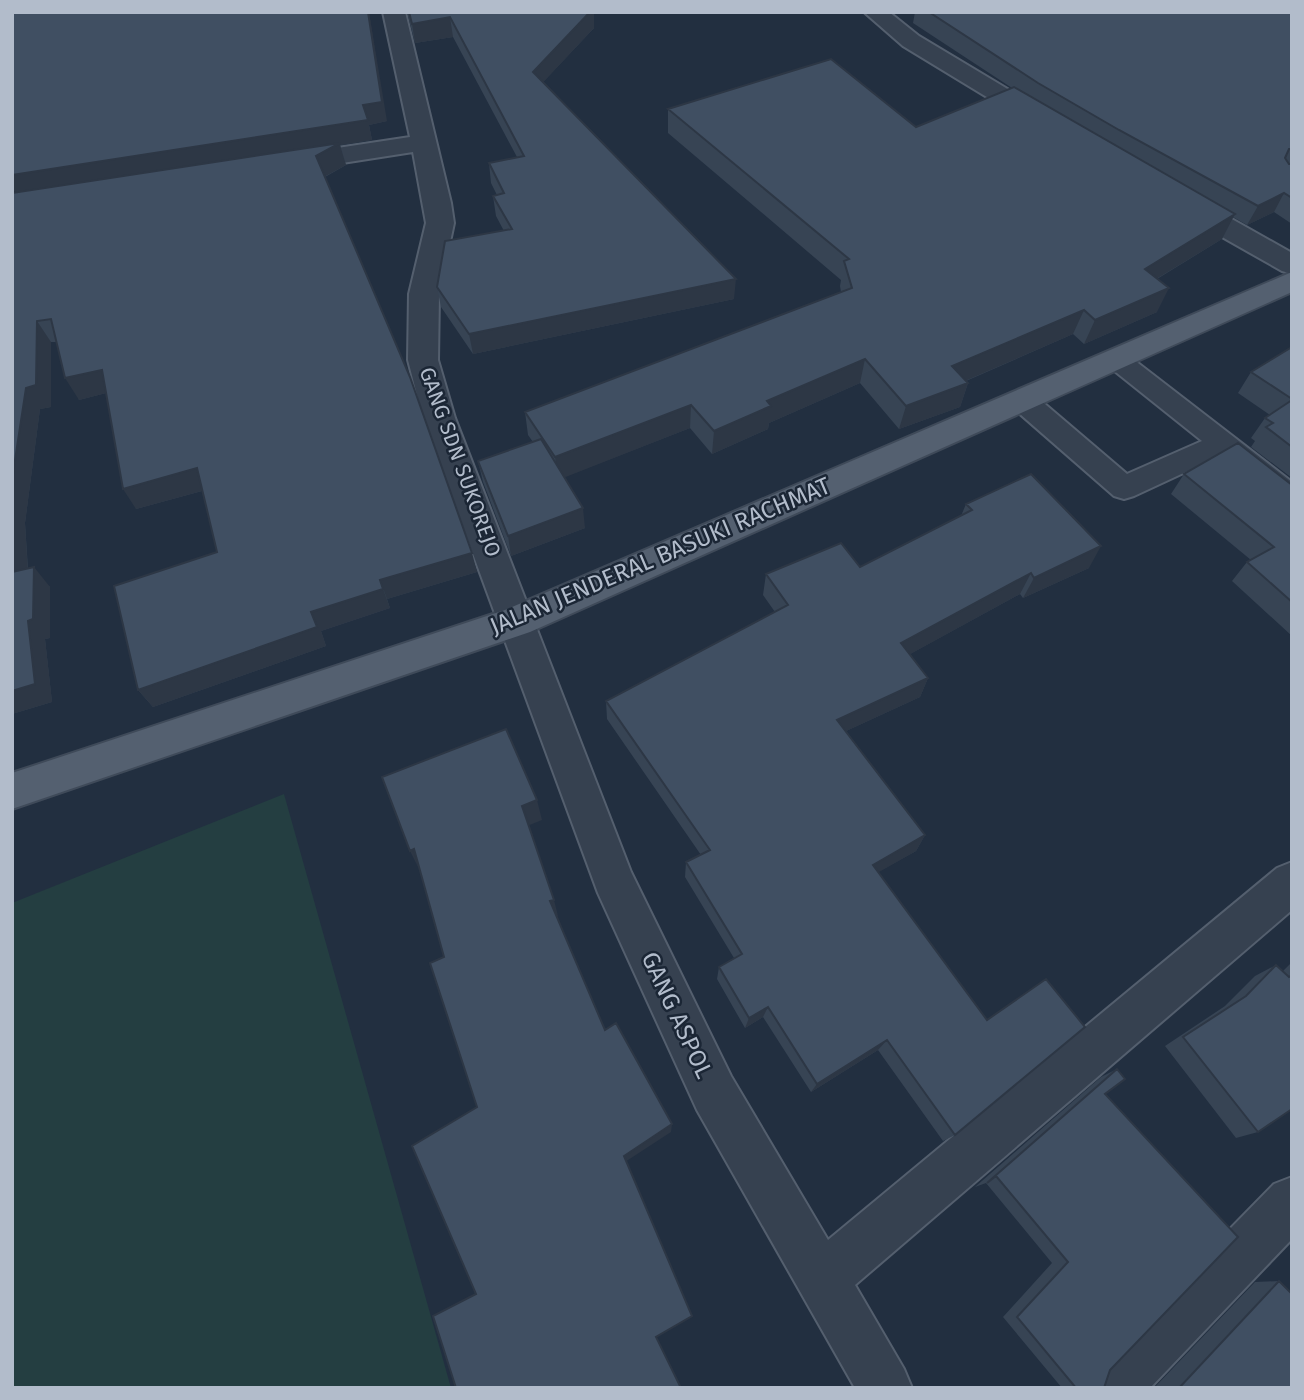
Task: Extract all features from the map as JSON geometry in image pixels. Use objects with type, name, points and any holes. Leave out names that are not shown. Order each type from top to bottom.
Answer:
[{"type":"main road","name":"JALAN JENDERAL BASUKI RACHMAT","points":[[12,791],[517,621],[1292,281]]},
{"type":"street","name":"GANG SDN SUKOREJO","points":[[394,12],[426,142],[440,223],[424,294],[423,360],[439,418],[517,621]]},
{"type":"street","points":[[875,12],[911,41],[1066,134]]},
{"type":"street","points":[[260,168],[426,142]]},
{"type":"street","points":[[1161,190],[1292,265]]},
{"type":"street","name":"GANG ASPOL","points":[[517,621],[613,880],[714,1093],[885,1388]]},
{"type":"street","points":[[822,1279],[1292,882]]},
{"type":"street","points":[[1111,1388],[1292,1202]]},
{"type":"lane","points":[[1116,359],[1292,498]]},
{"type":"lane","points":[[1022,400],[1124,488],[1223,443]]},
{"type":"green space","points":[[284,794],[451,1388],[12,1388],[12,903]]},
{"type":"building","points":[[12,12],[368,12],[382,102],[363,105],[368,120],[12,175]]},
{"type":"building","points":[[409,12],[590,12],[533,72],[736,279],[469,334],[437,287],[445,241],[512,229],[493,196],[504,193],[489,163],[524,156],[450,17],[412,24]]},
{"type":"building","points":[[929,12],[1292,12],[1292,149],[1289,149],[1285,158],[1292,164],[1292,198],[1284,193],[1258,206],[1038,83]]},
{"type":"building","points":[[831,59],[916,127],[1014,87],[1235,214],[1145,269],[1169,288],[1095,320],[1084,310],[952,366],[968,383],[906,406],[865,359],[767,401],[771,406],[714,431],[691,405],[555,457],[525,412],[852,288],[844,261],[849,259],[668,109]]},
{"type":"building","points":[[340,143],[316,156],[410,377],[472,553],[380,580],[383,589],[311,612],[317,627],[138,690],[114,586],[217,552],[197,468],[123,489],[102,370],[65,378],[51,319],[37,321],[36,385],[26,388],[12,480],[12,193]]},
{"type":"building","points":[[1292,347],[1292,399],[1251,372]]},
{"type":"building","points":[[1292,400],[1292,447],[1266,427],[1273,423],[1265,418]]},
{"type":"building","points":[[541,439],[583,508],[508,536],[478,461]]},
{"type":"building","points":[[1238,443],[1292,485],[1292,602],[1247,562],[1274,547],[1184,474]]},
{"type":"building","points":[[1031,474],[1101,546],[1034,578],[1031,573],[901,643],[928,678],[837,720],[925,835],[873,865],[987,1020],[1046,979],[1085,1027],[955,1135],[887,1040],[817,1084],[768,1007],[749,1018],[719,967],[742,954],[686,862],[710,850],[606,701],[788,605],[766,574],[841,543],[860,567],[972,510],[966,504]]},
{"type":"building","points":[[34,567],[33,619],[28,621],[35,684],[12,691],[12,572]]},
{"type":"building","points":[[506,729],[537,800],[522,806],[554,900],[550,901],[605,1030],[616,1023],[672,1124],[624,1156],[692,1316],[656,1337],[681,1388],[456,1388],[433,1316],[476,1294],[412,1146],[477,1107],[430,963],[444,957],[414,849],[410,851],[382,777]]},
{"type":"building","points":[[1276,965],[1289,977],[1292,975],[1292,1109],[1258,1132],[1183,1037],[1246,996]]},
{"type":"building","points":[[1117,1069],[1125,1079],[1105,1094],[1238,1237],[1110,1370],[1104,1388],[1076,1388],[1017,1317],[1068,1262],[996,1176],[987,1183]]},
{"type":"building","points":[[1279,1281],[1292,1294],[1292,1388],[1179,1388]]}]
